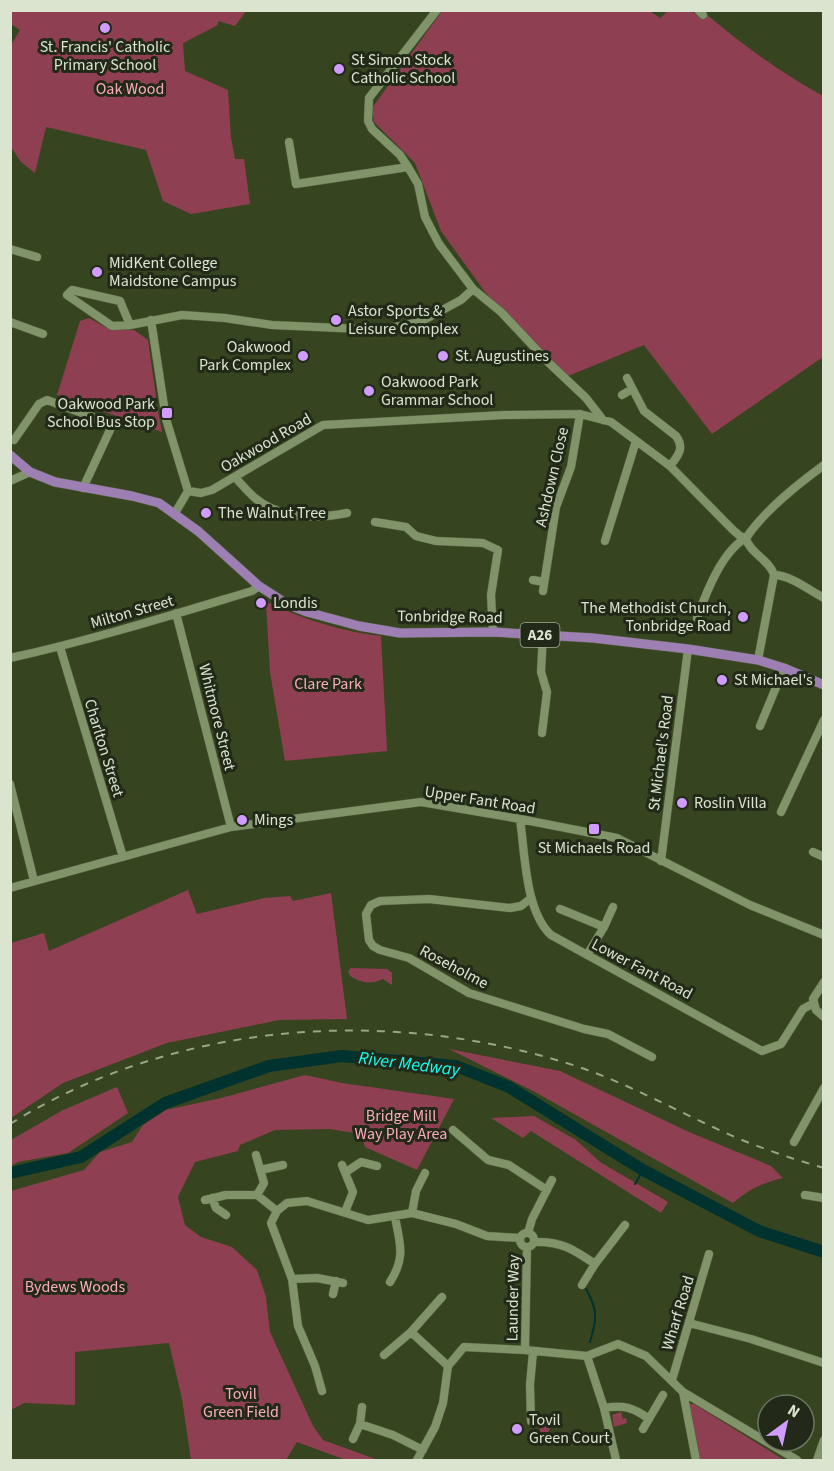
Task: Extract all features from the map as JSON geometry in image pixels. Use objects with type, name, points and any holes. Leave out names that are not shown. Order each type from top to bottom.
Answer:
[{"type":"main road","name":"Tonbridge Road","points":[[10,455],[30,472],[55,482],[159,503],[175,513],[260,586],[287,604],[307,612],[359,626],[400,633],[493,632],[593,638],[688,649],[758,660],[824,685]]},
{"type":"street","points":[[437,10],[369,98],[368,121],[372,129],[400,155],[408,167],[418,184],[425,217],[439,244],[473,289],[501,312],[586,398],[603,420]]},
{"type":"street","points":[[290,142],[296,184],[408,167]]},
{"type":"street","points":[[10,249],[37,257]]},
{"type":"street","points":[[130,325],[120,301],[72,290],[67,295],[112,326],[130,325],[182,315],[272,325],[361,329],[390,328],[420,322],[461,300],[473,289]]},
{"type":"street","points":[[151,320],[166,419],[188,491],[175,513]]},
{"type":"street","points":[[10,322],[43,334]]},
{"type":"street","points":[[627,378],[644,411],[680,441],[680,453],[670,466]]},
{"type":"street","points":[[622,395],[632,389]]},
{"type":"street","points":[[14,440],[39,404],[47,400],[106,422],[110,430],[83,488]]},
{"type":"street","name":"Oakwood Road","points":[[188,491],[201,494],[212,490],[323,425],[580,414],[611,422],[670,466],[733,530],[746,538],[747,544],[769,566],[774,575]]},
{"type":"street","name":"Ashdown Close","points":[[533,580],[544,586],[556,507],[571,467],[580,414]]},
{"type":"street","points":[[605,541],[636,441]]},
{"type":"street","points":[[697,618],[705,610],[718,571],[740,542],[808,476],[824,465]]},
{"type":"street","points":[[10,481],[30,472]]},
{"type":"street","points":[[235,477],[256,498],[274,510],[329,521],[347,513]]},
{"type":"street","points":[[375,522],[406,527],[416,536],[436,541],[483,543],[498,550],[491,595],[493,632]]},
{"type":"street","points":[[758,660],[774,575],[789,579],[824,598]]},
{"type":"street","name":"Milton Street","points":[[10,658],[60,647],[252,591],[260,586]]},
{"type":"street","name":"Whitmore Street","points":[[176,613],[231,827]]},
{"type":"street","points":[[542,733],[547,692],[541,672],[543,635]]},
{"type":"street","name":"Charlton Street","points":[[60,647],[123,857]]},
{"type":"street","name":"St Michael's Road","points":[[661,861],[688,649]]},
{"type":"street","points":[[760,726],[784,668]]},
{"type":"street","points":[[781,813],[824,720]]},
{"type":"street","points":[[10,784],[34,881]]},
{"type":"street","name":"Upper Fant Road","points":[[10,888],[231,827],[421,802],[617,838],[750,905],[824,935]]},
{"type":"street","name":"Lower Fant Road","points":[[520,819],[531,898],[535,912],[547,931],[762,1051],[781,1044],[804,1009],[813,1003],[814,995],[824,982]]},
{"type":"street","points":[[813,852],[824,857]]},
{"type":"street","name":"Roseholme","points":[[531,898],[520,906],[510,908],[429,899],[380,901],[371,905],[366,914],[369,940],[380,950],[409,958],[468,993],[584,1029],[608,1034],[652,1057]]},
{"type":"street","points":[[587,955],[613,907]]},
{"type":"street","points":[[560,909],[604,927]]},
{"type":"street","points":[[813,1003],[816,1010],[824,1017]]},
{"type":"street","points":[[794,1142],[824,1088]]},
{"type":"street","points":[[453,1131],[488,1160],[509,1164],[547,1190]]},
{"type":"street","points":[[256,1155],[264,1183],[257,1195]]},
{"type":"street","points":[[345,1212],[353,1192],[344,1169],[361,1162],[377,1166]]},
{"type":"street","points":[[260,1170],[283,1165]]},
{"type":"street","points":[[412,1213],[416,1191],[424,1173]]},
{"type":"street","name":"Launder Way","points":[[528,1233],[532,1219],[552,1180]]},
{"type":"street","points":[[226,1215],[208,1199],[226,1195],[257,1195],[277,1211]]},
{"type":"street","points":[[805,1195],[824,1198]]},
{"type":"street","points":[[322,1391],[315,1366],[298,1326],[292,1279],[272,1223],[277,1211],[287,1203],[307,1201],[368,1220],[412,1213],[456,1224],[487,1236],[520,1238]]},
{"type":"street","points":[[390,1282],[399,1269],[402,1253],[395,1217]]},
{"type":"street","points":[[582,1285],[595,1264],[625,1226]]},
{"type":"street","name":"Launder Way","points":[[528,1233],[523,1234],[520,1238],[521,1245],[531,1244]]},
{"type":"street","name":"Launder Way","points":[[528,1233],[532,1235],[529,1351],[531,1421]]},
{"type":"street","points":[[531,1244],[551,1242],[571,1247],[595,1264]]},
{"type":"street","name":"Wharf Road","points":[[672,1380],[709,1254]]},
{"type":"street","points":[[292,1279],[316,1278],[339,1282],[333,1294]]},
{"type":"street","points":[[384,1355],[411,1332],[442,1297]]},
{"type":"street","points":[[689,1323],[751,1339],[824,1363]]},
{"type":"street","points":[[411,1332],[448,1366]]},
{"type":"street","points":[[417,1461],[435,1427],[443,1403],[448,1366],[464,1347],[587,1356],[618,1344],[646,1356],[683,1392],[797,1461]]},
{"type":"street","points":[[587,1356],[604,1408],[616,1461]]},
{"type":"street","points":[[683,1392],[696,1461]]},
{"type":"street","points":[[643,1430],[663,1395]]},
{"type":"street","points":[[604,1408],[621,1405],[638,1411],[649,1419]]},
{"type":"street","points":[[354,1439],[360,1424],[362,1407]]},
{"type":"street","points":[[360,1424],[393,1435],[423,1450]]},
{"type":"street","points":[[817,1461],[824,1440]]},
{"type":"green space","name":"Oak Wood","points":[[11,10],[246,11],[235,26],[218,21],[218,25],[183,43],[185,71],[228,90],[231,138],[235,159],[244,159],[250,204],[191,214],[163,201],[146,150],[46,127],[35,173],[21,162],[11,147],[11,45],[20,30],[11,24]]},
{"type":"green space","points":[[648,10],[660,18],[668,11],[691,11],[701,18],[706,14],[763,58],[823,96],[823,357],[712,434],[644,345],[568,376],[485,292],[441,231],[415,163],[374,122],[372,108],[442,11]]},
{"type":"green space","points":[[89,318],[107,328],[134,330],[148,340],[156,397],[154,400],[148,400],[146,404],[158,411],[162,432],[57,395],[80,321]]},
{"type":"green space","name":"Clare Park","points":[[266,603],[324,624],[381,636],[387,751],[285,761],[270,672]]},
{"type":"green space","points":[[188,890],[197,914],[264,898],[290,896],[293,901],[331,893],[347,1019],[279,1020],[167,1043],[63,1083],[11,1118],[11,943],[44,933],[49,951]]},
{"type":"green space","points":[[351,968],[387,969],[392,973],[392,985],[383,979],[370,983],[358,980],[350,976],[348,971]]},
{"type":"green space","points":[[449,1049],[560,1071],[689,1132],[771,1166],[783,1178],[756,1187],[733,1203],[533,1091]]},
{"type":"green space","points":[[305,1075],[342,1083],[454,1099],[417,1170],[365,1147],[361,1134],[330,1129],[275,1130],[240,1145],[238,1151],[195,1162],[178,1197],[185,1225],[201,1237],[232,1247],[257,1270],[266,1297],[270,1332],[313,1426],[323,1440],[378,1460],[346,1460],[297,1442],[286,1460],[191,1460],[182,1399],[169,1343],[75,1352],[75,1405],[24,1403],[11,1410],[11,1191],[84,1170],[100,1152],[132,1142],[143,1125],[166,1110]]},
{"type":"green space","points":[[117,1087],[128,1113],[68,1153],[18,1162],[11,1166],[11,1140],[63,1110]]},
{"type":"green space","points":[[534,1116],[576,1140],[600,1162],[668,1202],[661,1213],[531,1131],[523,1138],[491,1118]]},
{"type":"green space","points":[[689,1404],[694,1404],[756,1443],[756,1453],[773,1453],[784,1460],[700,1460]]},
{"type":"green space","points":[[621,1412],[627,1423],[614,1427],[612,1415]]},
{"type":"green space","points":[[541,1424],[550,1426],[546,1443],[538,1442]]},
{"type":"waterway","name":"River Medway","points":[[10,1173],[81,1157],[165,1103],[269,1066],[342,1056],[456,1066],[509,1087],[643,1170],[759,1231],[824,1252]]},
{"type":"waterway","points":[[635,1184],[643,1170]]},
{"type":"waterway","points":[[586,1289],[593,1303],[595,1315],[590,1342]]},
{"type":"railway","points":[[10,1124],[75,1089],[143,1063],[214,1044],[286,1034],[360,1031],[433,1035],[505,1047],[576,1066],[628,1087],[740,1139],[824,1168]]},
{"type":"place","name":"St. Francis' Catholic Primary School","points":[[105,28]]},
{"type":"place","name":"St Simon Stock Catholic School","points":[[339,69]]},
{"type":"place","name":"MidKent College Maidstone Campus","points":[[97,272]]},
{"type":"place","name":"Astor Sports & Leisure Complex","points":[[336,320]]},
{"type":"place","name":"Oakwood Park Complex","points":[[303,356]]},
{"type":"place","name":"St. Augustines","points":[[443,356]]},
{"type":"place","name":"Oakwood Park Grammar School","points":[[369,391]]},
{"type":"place","name":"Oakwood Park School Bus Stop","points":[[167,413]]},
{"type":"place","name":"The Walnut Tree","points":[[206,513]]},
{"type":"place","name":"Londis","points":[[261,603]]},
{"type":"place","name":"The Methodist Church, Tonbridge Road","points":[[743,617]]},
{"type":"place","name":"St Michael's","points":[[722,680]]},
{"type":"place","name":"Roslin Villa","points":[[682,803]]},
{"type":"place","name":"Mings","points":[[242,820]]},
{"type":"place","name":"St Michaels Road","points":[[594,829]]},
{"type":"place","name":"Tovil Green Court","points":[[517,1429]]},
{"type":"park label","name":"Bridge Mill Way Play Area","points":[[401,1125]]},
{"type":"park label","name":"Bydews Woods","points":[[75,1287]]},
{"type":"park label","name":"Tovil Green Field","points":[[241,1403]]}]
